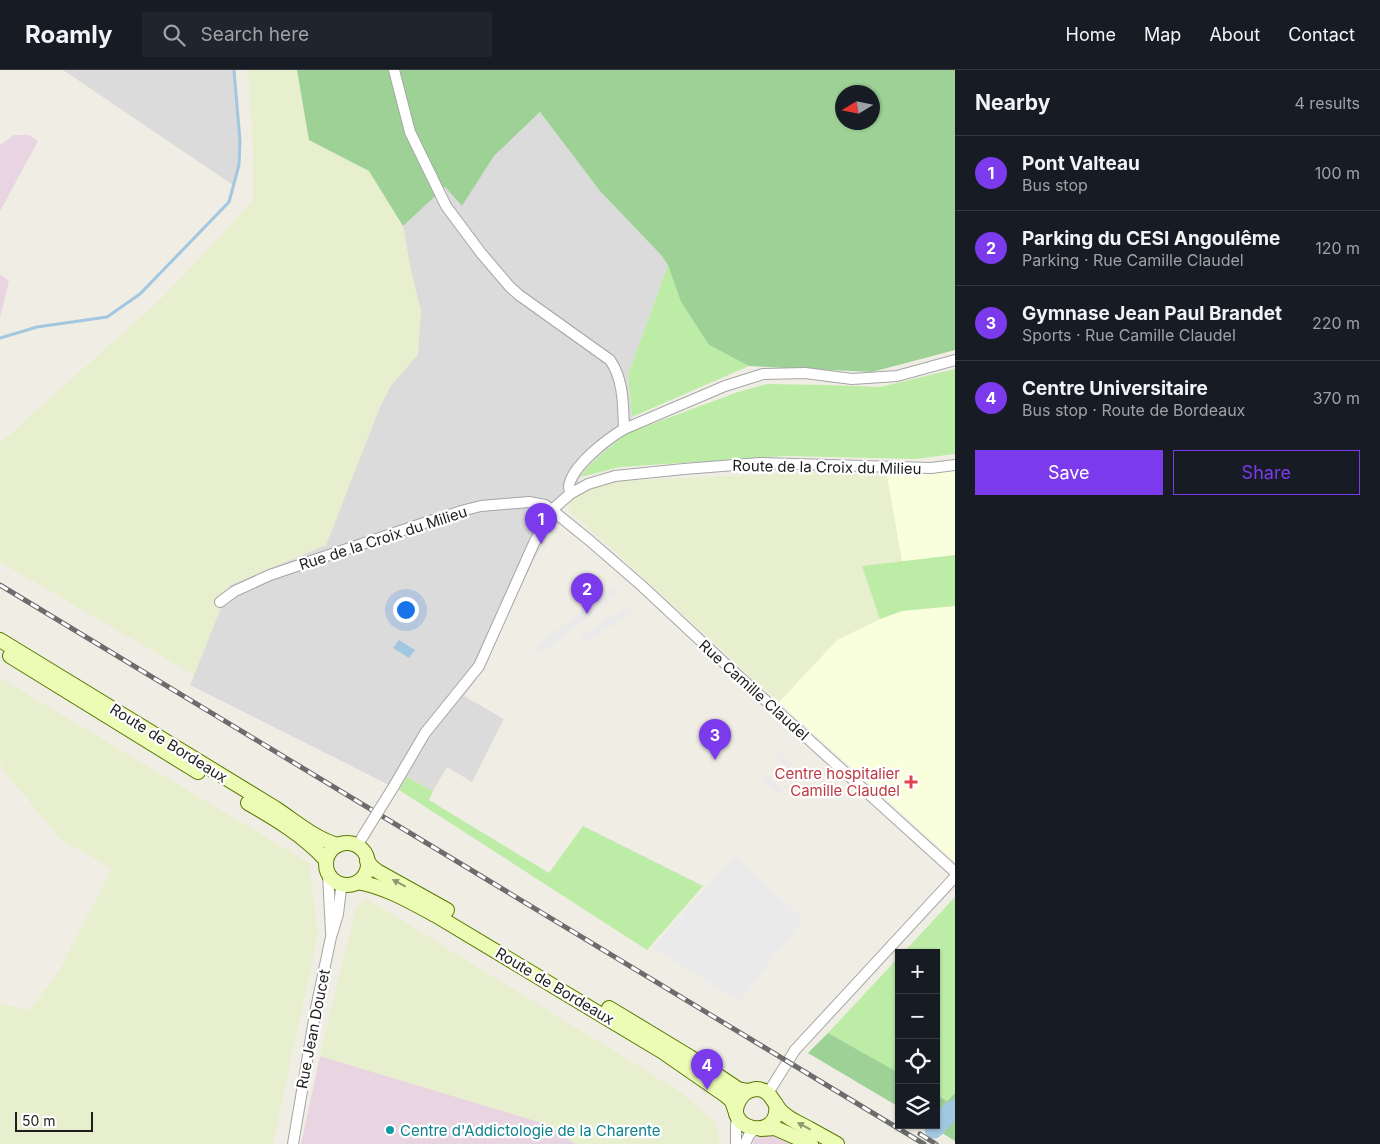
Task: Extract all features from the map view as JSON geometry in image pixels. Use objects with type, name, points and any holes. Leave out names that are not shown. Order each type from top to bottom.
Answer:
[{"type":"main road","name":"Route de Bordeaux","points":[[0,640],[275,808],[316,836],[328,843],[338,845]]},
{"type":"main road","name":"Route de Bordeaux","points":[[0,650],[261,810],[317,849],[327,866]]},
{"type":"main road","points":[[360,841],[367,861],[366,873],[351,884],[334,882],[327,866],[332,849],[338,845],[360,841]]},
{"type":"main road","name":"Route de Bordeaux","points":[[367,861],[377,871],[414,891],[623,1016],[738,1089],[748,1091]]},
{"type":"main road","name":"Route de Bordeaux","points":[[351,884],[381,888],[406,899],[646,1041],[725,1095],[732,1101],[737,1116]]},
{"type":"main road","points":[[811,1144],[775,1128],[757,1130],[747,1128],[737,1116],[738,1100],[748,1091],[754,1089],[761,1090],[772,1098],[778,1109],[788,1117],[836,1144]]},
{"type":"main road","points":[[757,1130],[772,1123],[775,1117],[776,1110],[772,1098]]},
{"type":"street","points":[[394,70],[410,132],[446,206],[481,253],[510,287],[610,360],[616,369],[619,380],[623,403],[624,429]]},
{"type":"street","points":[[570,494],[569,484],[580,465],[612,436],[624,429],[725,386],[763,374],[805,373],[852,379],[897,376],[955,360]]},
{"type":"street","name":"Route de la Croix du Milieu","points":[[360,841],[425,733],[479,666],[534,543],[552,510],[570,494],[588,484],[615,476],[760,463],[931,468],[955,465]]},
{"type":"street","name":"Rue de la Croix du Milieu","points":[[220,602],[235,591],[270,575],[465,510],[481,506],[529,502],[545,505],[552,510]]},
{"type":"street","name":"Rue Camille Claudel","points":[[552,510],[642,586],[955,872]]},
{"type":"street","name":"Rue Jean Doucet","points":[[327,866],[332,937]]},
{"type":"street","points":[[772,1098],[786,1062],[800,1043],[955,877]]},
{"type":"street","name":"Rue Jean Doucet","points":[[293,1144],[316,1008],[342,889],[351,884]]},
{"type":"street","points":[[736,1144],[737,1116]]},
{"type":"street","name":"Rue Jean Doucet","points":[[288,1144],[296,1122]]},
{"type":"street","points":[[745,1144],[749,1135],[757,1130]]},
{"type":"shaded area","points":[[63,70],[234,70],[240,141],[239,165],[233,185]]},
{"type":"shaded area","points":[[248,70],[297,70],[310,140],[369,171],[403,226],[421,311],[418,354],[390,387],[379,409],[326,545],[230,585],[194,675],[0,562],[0,443],[162,298],[253,201],[253,149]]},
{"type":"shaded area","points":[[540,112],[600,191],[662,256],[668,265],[628,375],[632,417],[625,434],[587,467],[534,559],[483,671],[464,696],[504,719],[472,782],[447,767],[433,791],[407,777],[399,790],[190,685],[230,585],[326,545],[379,409],[390,387],[418,354],[410,266],[403,226],[445,187],[462,206],[494,156]]},
{"type":"shaded area","points":[[14,135],[29,135],[38,141],[0,211],[0,145]]},
{"type":"shaded area","points":[[0,274],[9,281],[0,318]]},
{"type":"shaded area","points":[[955,470],[955,555],[902,562],[887,476]]},
{"type":"shaded area","points":[[812,472],[887,476],[902,562],[862,566],[880,619],[837,640],[779,702],[568,509],[569,502],[587,490],[619,481]]},
{"type":"shaded area","points":[[613,587],[618,594],[541,653],[536,646]]},
{"type":"shaded area","points":[[628,605],[633,612],[585,643],[581,636]]},
{"type":"shaded area","name":"Centre hospitalier Camille Claudel","points":[[955,606],[955,862],[779,702],[837,640],[880,619],[902,611]]},
{"type":"shaded area","points":[[0,678],[309,863],[318,934],[273,1144],[0,1144],[0,1004],[30,1010],[59,971],[112,868],[61,840],[4,771],[0,762]]},
{"type":"shaded area","points":[[779,751],[793,764],[788,769],[774,756]]},
{"type":"shaded area","points":[[765,775],[783,791],[779,795],[761,780]]},
{"type":"shaded area","points":[[735,856],[804,919],[740,1001],[652,948]]},
{"type":"shaded area","points":[[367,899],[679,1091],[715,1122],[720,1144],[575,1144],[549,1125],[320,1056],[356,908]]},
{"type":"shaded area","points":[[320,1056],[550,1125],[575,1144],[301,1144]]},
{"type":"shaded area","points":[[773,1133],[793,1144],[753,1144],[754,1139]]},
{"type":"green space","points":[[297,70],[955,70],[955,350],[872,372],[749,366],[709,345],[681,302],[668,265],[662,256],[600,191],[540,112],[494,156],[462,206],[445,187],[403,226],[369,171],[309,140]]},
{"type":"green space","points":[[668,265],[681,302],[709,345],[749,366],[632,417],[628,375]]},
{"type":"green space","points":[[955,369],[955,454],[915,459],[786,456],[620,467],[581,477],[587,467],[625,434],[738,392],[767,384],[880,387]]},
{"type":"green space","points":[[955,555],[955,606],[902,611],[880,619],[862,566]]},
{"type":"green space","points":[[407,777],[433,791],[429,800],[549,873],[583,826],[703,886],[647,950],[399,790]]},
{"type":"green space","points":[[955,897],[955,1093],[947,1101],[940,1097],[940,949],[907,949]]},
{"type":"green space","points":[[895,961],[895,1071],[828,1033]]},
{"type":"green space","points":[[828,1033],[895,1071],[895,1105],[808,1053]]},
{"type":"green space","points":[[955,1093],[955,1141],[936,1129],[940,1129],[940,1097],[947,1101]]},
{"type":"water","points":[[399,640],[415,650],[409,658],[393,648]]},
{"type":"waterway","points":[[0,338],[37,327],[107,317],[140,294],[229,202],[239,165],[240,141],[234,70]]},
{"type":"waterway","points":[[940,1123],[955,1109]]},
{"type":"railway","points":[[0,585],[924,1144]]},
{"type":"railway","points":[[920,1134],[936,1144]]},
{"type":"place","name":"Pont Valteau","points":[[541,544]]},
{"type":"place","name":"Parking du CESI Angoulême","points":[[587,614]]},
{"type":"place","name":"Gymnase Jean Paul Brandet","points":[[715,760]]},
{"type":"place","name":"Centre hospitalier Camille Claudel","points":[[911,782]]},
{"type":"place","name":"Centre Universitaire","points":[[707,1090]]},
{"type":"place","name":"Centre d'Addictologie de la Charente","points":[[390,1130]]}]
